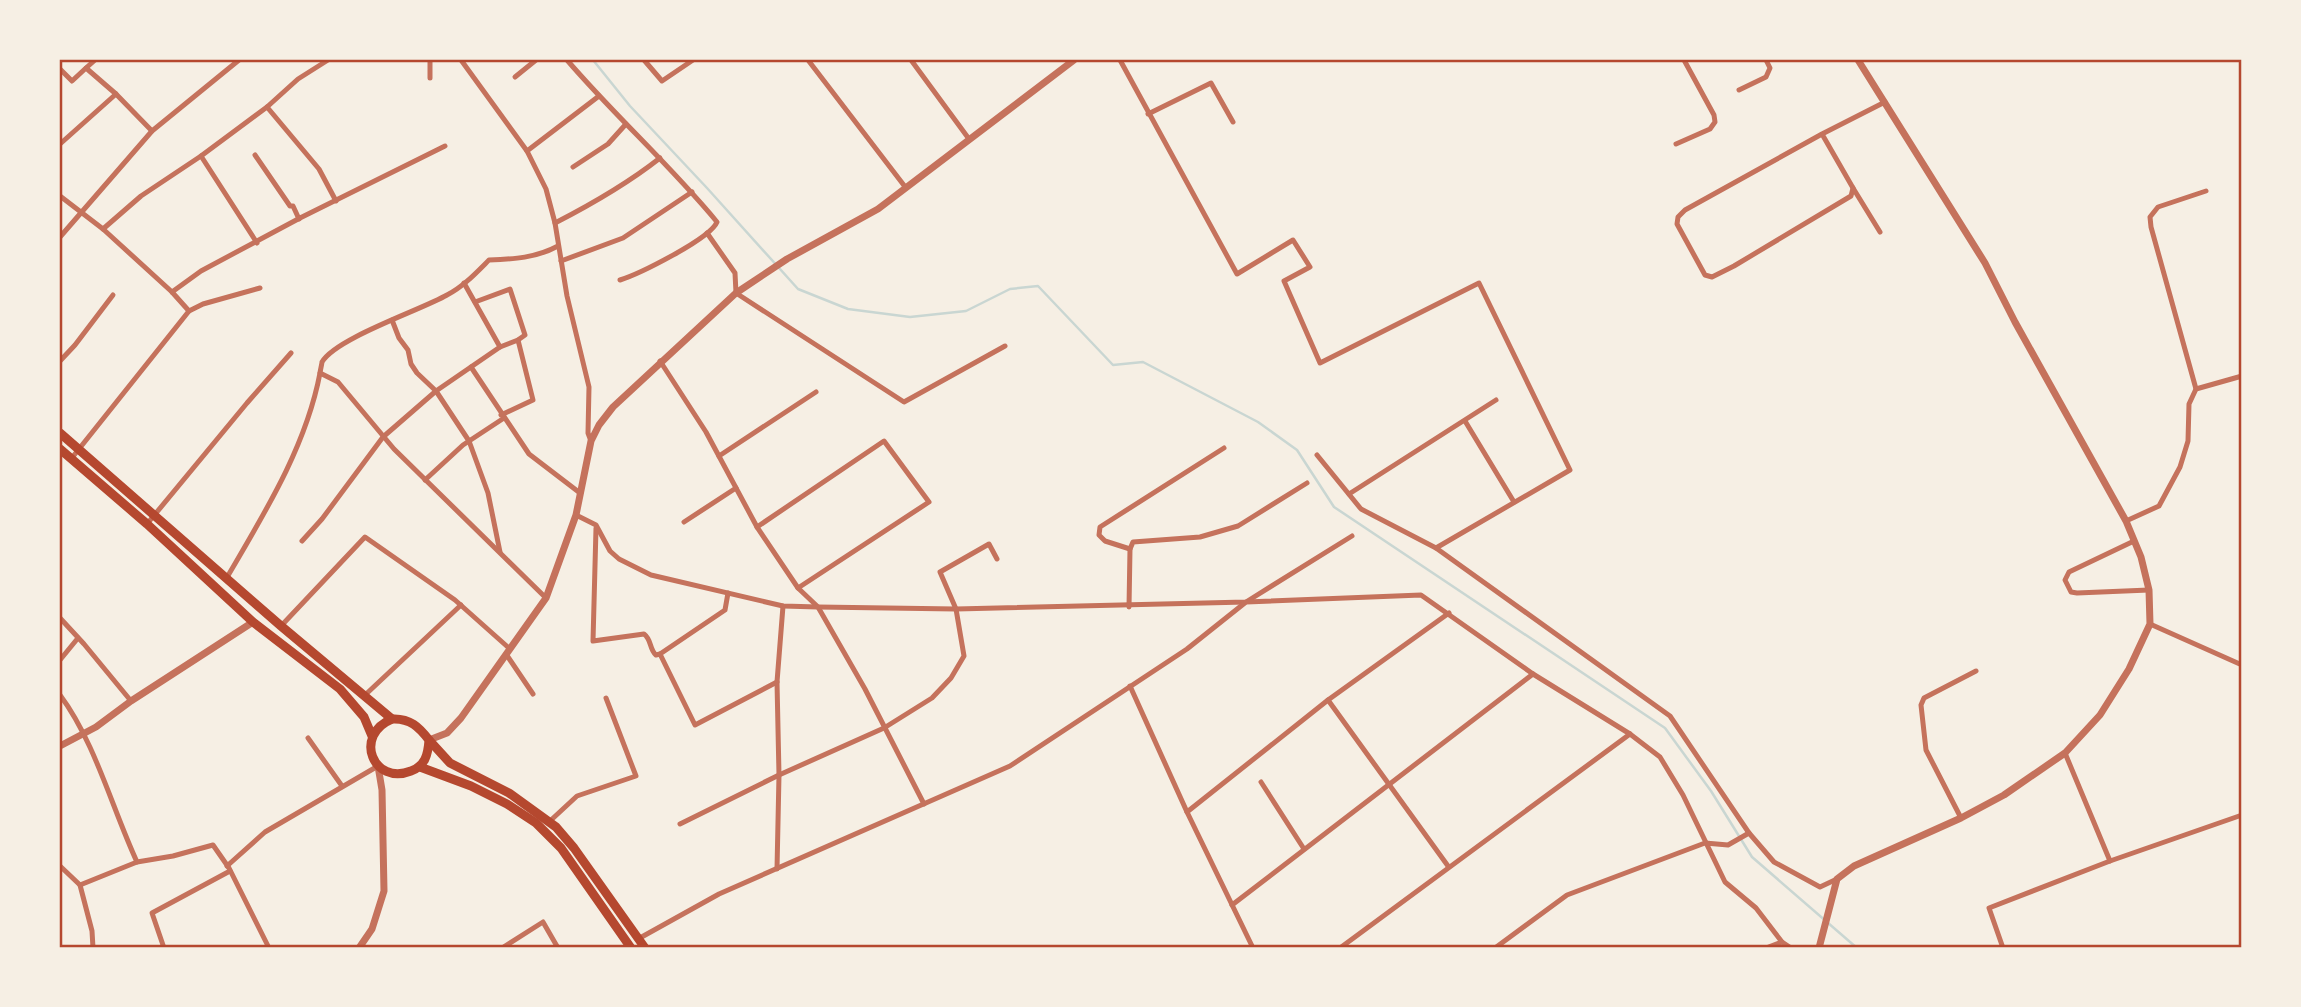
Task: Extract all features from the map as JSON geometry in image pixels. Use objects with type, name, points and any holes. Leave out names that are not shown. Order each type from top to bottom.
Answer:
[{"type":"main road","points":[[60,433],[253,622],[340,689],[364,717],[372,736],[371,752],[378,766],[394,774],[403,774],[420,767],[427,755],[429,740]]},
{"type":"main road","points":[[60,449],[226,579],[392,719],[408,720],[415,724],[442,756],[458,768],[509,793],[550,821],[574,848],[645,947]]},
{"type":"main road","points":[[372,736],[392,719]]},
{"type":"main road","points":[[420,767],[471,786],[507,804],[536,823],[561,848],[630,946]]},
{"type":"street","points":[[60,69],[72,81],[96,60]]},
{"type":"street","points":[[60,237],[152,131],[239,60]]},
{"type":"street","points":[[103,229],[141,196],[201,156],[267,107],[298,79],[328,60]]},
{"type":"street","points":[[430,60],[430,78]]},
{"type":"street","points":[[461,60],[527,151],[546,190],[589,387],[588,433],[591,441]]},
{"type":"street","points":[[515,76],[536,60]]},
{"type":"street","points":[[567,60],[717,222],[707,233],[645,271],[620,280]]},
{"type":"street","points":[[644,60],[662,81],[693,60]]},
{"type":"street","points":[[808,60],[906,188]]},
{"type":"street","points":[[911,60],[969,139]]},
{"type":"street","points":[[429,740],[447,733],[461,719],[546,598],[576,515],[591,441],[613,407],[736,293],[787,259],[878,209],[1074,60]]},
{"type":"street","points":[[1120,60],[1237,274],[1293,240],[1310,267],[1284,281],[1320,363],[1479,283],[1570,470],[1436,548]]},
{"type":"street","points":[[1676,144],[1710,129],[1715,122],[1714,115],[1684,60]]},
{"type":"street","points":[[1739,90],[1766,78],[1770,68],[1766,60]]},
{"type":"street","points":[[1317,455],[1362,509],[1436,548],[1670,716],[1749,833],[1774,862],[1820,887],[1837,879],[1854,866],[1961,818],[2004,795],[2065,753],[2100,715],[2129,669],[2150,624],[2149,590],[2141,557],[2126,521],[1985,263],[1858,60]]},
{"type":"street","points":[[86,68],[152,131]]},
{"type":"street","points":[[1148,114],[1211,83],[1233,122]]},
{"type":"street","points":[[60,144],[116,94]]},
{"type":"street","points":[[527,151],[599,96]]},
{"type":"street","points":[[1853,188],[1850,196],[1842,203],[1712,277],[1705,275],[1677,224],[1678,217],[1685,210],[1885,102]]},
{"type":"street","points":[[267,107],[318,169],[336,201]]},
{"type":"street","points":[[573,167],[608,144],[626,124]]},
{"type":"street","points":[[1822,134],[1880,232]]},
{"type":"street","points":[[172,292],[201,271],[445,146]]},
{"type":"street","points":[[255,155],[299,219]]},
{"type":"street","points":[[201,156],[257,243]]},
{"type":"street","points":[[555,223],[600,200],[660,158]]},
{"type":"street","points":[[2126,521],[2159,506],[2180,467],[2188,441],[2189,404],[2196,389],[2150,217],[2158,207],[2206,191]]},
{"type":"street","points":[[561,261],[623,238],[692,192]]},
{"type":"street","points":[[60,196],[80,214],[103,229],[189,311]]},
{"type":"street","points":[[707,233],[735,273],[736,293]]},
{"type":"street","points":[[226,579],[267,509],[296,449],[317,388],[322,362],[336,348],[450,294],[489,260],[544,254],[558,246]]},
{"type":"street","points":[[464,283],[499,347]]},
{"type":"street","points":[[71,459],[189,311],[203,304],[260,288]]},
{"type":"street","points":[[302,541],[323,519],[383,437],[436,391],[499,347],[525,335],[510,289],[475,302]]},
{"type":"street","points":[[736,293],[904,402],[1005,346]]},
{"type":"street","points":[[60,361],[113,295]]},
{"type":"street","points":[[392,320],[408,350],[411,364],[436,391],[469,440],[488,493],[500,552]]},
{"type":"street","points":[[425,480],[469,440],[502,416],[533,400],[518,340]]},
{"type":"street","points":[[150,520],[291,353]]},
{"type":"street","points":[[660,361],[706,432],[757,527],[798,588],[818,607],[865,689],[924,804]]},
{"type":"street","points":[[471,367],[529,454],[580,493]]},
{"type":"street","points":[[320,373],[338,382],[383,437],[546,598]]},
{"type":"street","points":[[2196,389],[2242,376]]},
{"type":"street","points":[[719,456],[816,391]]},
{"type":"street","points":[[1349,494],[1496,400]]},
{"type":"street","points":[[1465,421],[1514,502]]},
{"type":"street","points":[[757,527],[884,441],[929,502],[798,588]]},
{"type":"street","points":[[1130,549],[1105,541],[1099,536],[1100,527],[1224,447]]},
{"type":"street","points":[[1129,607],[1130,549],[1133,541],[1200,537],[1238,526],[1307,483]]},
{"type":"street","points":[[684,522],[736,488]]},
{"type":"street","points":[[576,515],[596,525],[610,551],[629,565],[651,575],[783,607],[1129,607],[1422,595],[1533,674],[1630,734],[1660,757],[1683,795],[1725,882],[1756,908],[1782,942],[1791,947]]},
{"type":"street","points":[[596,525],[593,641],[644,634],[649,638],[653,653],[660,654],[725,610],[727,593]]},
{"type":"street","points":[[630,946],[719,894],[1010,766],[1187,649],[1246,602],[1352,536]]},
{"type":"street","points":[[281,626],[365,537],[461,605],[508,651],[533,694]]},
{"type":"street","points":[[2134,541],[2069,572],[2065,580],[2071,592],[2077,593],[2149,590]]},
{"type":"street","points":[[680,824],[779,775],[884,728],[932,698],[951,678],[964,656],[956,609],[940,572],[989,544],[997,558]]},
{"type":"street","points":[[365,696],[461,605]]},
{"type":"street","points":[[777,869],[777,682],[783,607]]},
{"type":"street","points":[[1187,812],[1328,699],[1449,613]]},
{"type":"street","points":[[60,618],[131,701]]},
{"type":"street","points":[[60,746],[82,735],[253,622]]},
{"type":"street","points":[[2150,624],[2242,665]]},
{"type":"street","points":[[60,660],[78,638]]},
{"type":"street","points":[[660,654],[695,725],[777,682]]},
{"type":"street","points":[[1961,818],[1926,750],[1921,705],[1924,698],[1976,671]]},
{"type":"street","points":[[1233,905],[1533,674]]},
{"type":"street","points":[[1130,686],[1187,812],[1253,947]]},
{"type":"street","points":[[60,695],[71,710],[137,862]]},
{"type":"street","points":[[550,821],[576,796],[636,776],[606,698]]},
{"type":"street","points":[[1328,699],[1448,866]]},
{"type":"street","points":[[1340,947],[1630,734]]},
{"type":"street","points":[[308,738],[342,786]]},
{"type":"street","points":[[2065,753],[2110,861]]},
{"type":"street","points":[[164,947],[152,913],[229,868],[265,832],[378,766],[382,790],[384,891],[372,929],[359,947]]},
{"type":"street","points":[[1261,782],[1304,849]]},
{"type":"street","points":[[2003,947],[1989,908],[2110,861],[2242,816]]},
{"type":"street","points":[[1494,947],[1567,895],[1705,843],[1728,845],[1749,833]]},
{"type":"street","points":[[80,885],[137,862],[213,845],[229,868],[269,947]]},
{"type":"street","points":[[60,866],[80,885],[92,931],[93,947]]},
{"type":"street","points":[[1819,947],[1837,879]]},
{"type":"street","points":[[502,947],[543,922],[555,946]]},
{"type":"street","points":[[1766,947],[1782,942]]},
{"type":"waterway","points":[[593,60],[630,106],[798,289],[848,309],[910,317],[966,311],[1010,289],[1038,286],[1113,365],[1143,362],[1258,422],[1297,450],[1334,507],[1665,728],[1711,791],[1752,857],[1857,948]]}]
